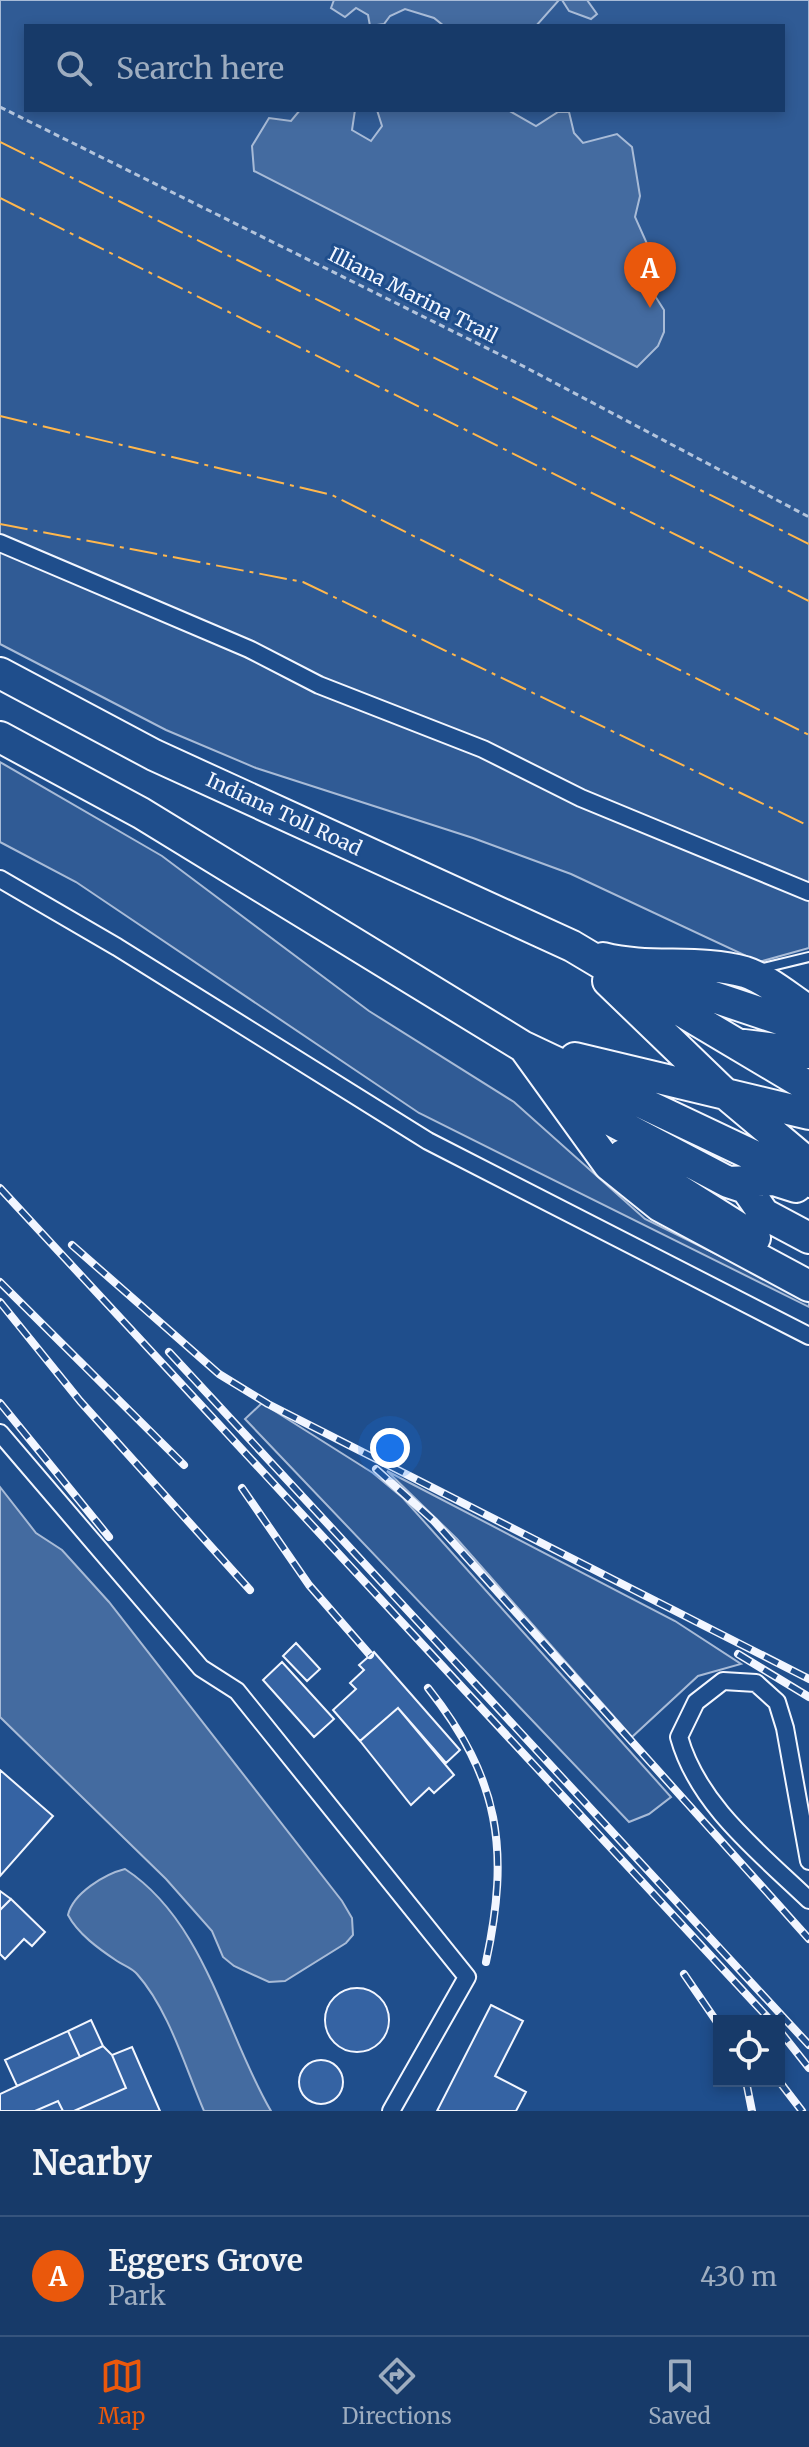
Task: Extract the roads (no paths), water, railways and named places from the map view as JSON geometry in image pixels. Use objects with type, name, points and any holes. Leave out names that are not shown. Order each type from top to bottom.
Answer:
[{"type":"highway","name":"Indiana Toll Road","points":[[0,673],[154,755],[581,950]]},
{"type":"highway","points":[[0,737],[141,813],[522,1046],[809,1182]]},
{"type":"highway","points":[[581,950],[630,965],[659,962],[746,972],[809,1011]]},
{"type":"highway","points":[[581,950],[644,979],[809,1029]]},
{"type":"highway","points":[[581,950],[721,1090],[809,1164]]},
{"type":"highway","points":[[644,979],[746,1049],[809,1087]]},
{"type":"highway","points":[[522,1046],[537,1061],[609,1165],[660,1206],[809,1286]]},
{"type":"highway","points":[[522,1046],[721,1090],[809,1114]]},
{"type":"highway","points":[[746,1049],[809,1053]]},
{"type":"highway","points":[[746,1049],[783,1066],[809,1070]]},
{"type":"highway","points":[[554,1089],[746,1188],[764,1214],[809,1238]]},
{"type":"highway","points":[[721,1090],[809,1128]]},
{"type":"highway","points":[[721,1090],[809,1144]]},
{"type":"highway","points":[[576,1121],[762,1243],[809,1266]]},
{"type":"highway","points":[[736,1183],[774,1180],[809,1195]]},
{"type":"highway","points":[[736,1183],[809,1216]]},
{"type":"street","points":[[0,543],[249,649],[319,685],[483,749],[581,798],[809,892]]},
{"type":"street","points":[[0,879],[104,939],[428,1141],[809,1336]]},
{"type":"street","points":[[0,1433],[201,1668],[237,1691],[467,1977],[391,2111]]},
{"type":"street","points":[[809,1861],[785,1728],[777,1702],[756,1683],[723,1681],[696,1702],[679,1737],[687,1765],[704,1795],[809,1900]]},
{"type":"lane","points":[[644,979],[746,972],[809,957]]},
{"type":"railway","points":[[0,1188],[765,2015]]},
{"type":"railway","points":[[72,1245],[219,1374],[268,1404],[809,1679]]},
{"type":"railway","points":[[0,1282],[184,1465]]},
{"type":"railway","points":[[0,1302],[80,1401],[250,1590]]},
{"type":"railway","points":[[169,1352],[809,2045]]},
{"type":"railway","points":[[0,1403],[109,1537]]},
{"type":"railway","points":[[376,1469],[434,1521],[809,1939]]},
{"type":"railway","points":[[242,1488],[309,1585],[370,1655]]},
{"type":"railway","points":[[738,1654],[809,1697]]},
{"type":"railway","points":[[428,1688],[471,1753],[493,1817],[497,1885],[486,1962]]},
{"type":"railway","points":[[684,1974],[713,2016]]},
{"type":"railway","points":[[785,2038],[809,2068]]},
{"type":"railway","points":[[747,2087],[752,2111]]},
{"type":"railway","points":[[784,2087],[802,2111]]},
{"type":"place","name":"Eggers Grove","points":[[650,308]]}]
